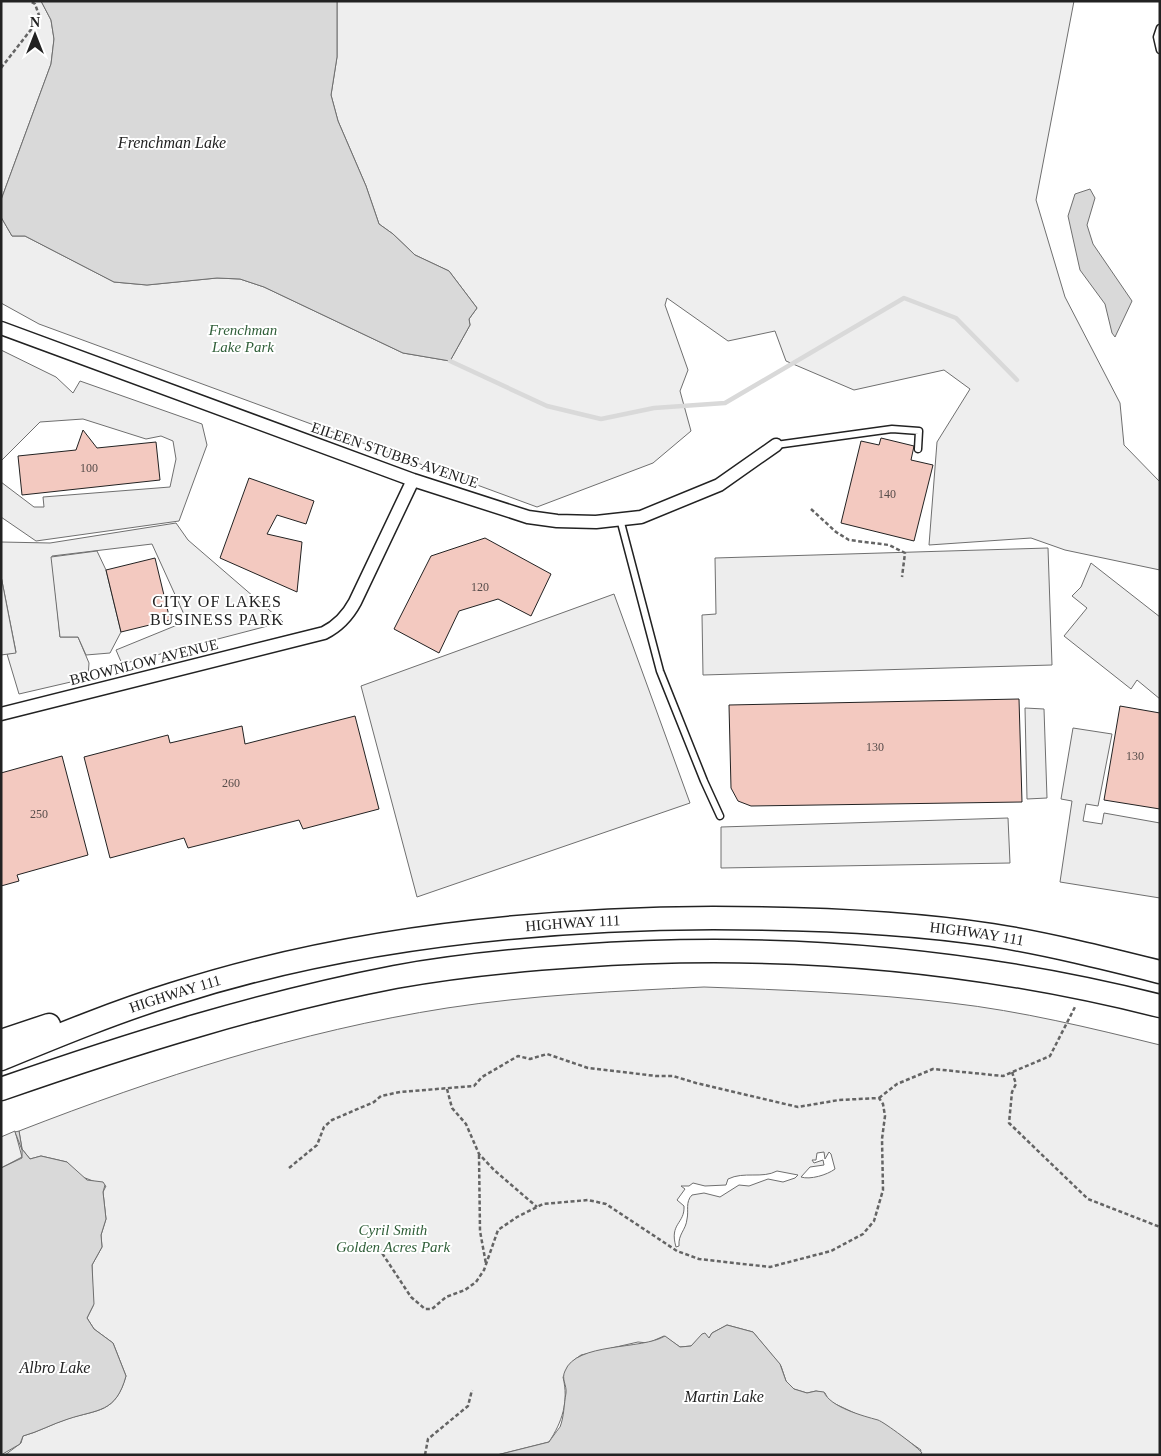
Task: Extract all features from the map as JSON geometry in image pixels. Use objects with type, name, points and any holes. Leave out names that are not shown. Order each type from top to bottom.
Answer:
[{"type":"highway","name":"HIGHWAY 111","points":[[1,1060],[174,994],[295,961],[375,945],[545,924],[642,919],[790,918],[891,924],[991,935],[1093,955],[1160,972]]},
{"type":"highway","points":[[1,1089],[228,1016],[397,977],[497,961],[700,950],[879,957],[986,970],[1086,987],[1160,1006]]},
{"type":"highway","points":[[1093,955],[1160,961]]},
{"type":"highway","points":[[1,1040],[74,1016],[174,994]]},
{"type":"highway","points":[[1,1094],[36,1077]]},
{"type":"street","name":"EILEEN STUBBS AVENUE","points":[[1,328],[413,480],[528,517],[557,521],[596,522],[642,517],[719,484],[776,446]]},
{"type":"street","name":"BROWNLOW AVENUE","points":[[1,714],[324,633],[336,627],[348,615],[355,602],[413,480]]},
{"type":"lane","points":[[1160,28],[1157,37],[1160,50]]},
{"type":"lane","points":[[776,446],[892,428],[919,431],[918,449]]},
{"type":"lane","points":[[620,519],[660,671],[720,816]]},
{"type":"path","points":[[1,68],[40,18],[35,4],[30,1]]},
{"type":"path","points":[[811,509],[836,532],[849,540],[889,545],[905,553],[902,577]]},
{"type":"path","points":[[289,1168],[316,1145],[324,1126],[332,1120],[374,1102],[381,1096],[400,1092],[474,1086],[482,1077],[518,1056],[530,1059],[547,1054],[588,1068],[656,1076],[673,1076],[798,1107],[839,1100],[879,1098],[897,1084],[933,1069],[1003,1076],[1050,1056],[1086,987]]},
{"type":"path","points":[[1012,1072],[1016,1084],[1012,1092],[1009,1123],[1088,1199],[1160,1227]]},
{"type":"path","points":[[447,1089],[452,1108],[466,1124],[479,1154],[494,1170],[537,1207]]},
{"type":"path","points":[[380,1250],[412,1297],[425,1309],[432,1309],[446,1298],[465,1290],[476,1282],[486,1265],[498,1230],[517,1217],[542,1204],[588,1200],[606,1204],[677,1252],[707,1260],[770,1267],[831,1251],[863,1234],[874,1221],[883,1190],[882,1139],[885,1116],[883,1104],[879,1098]]},
{"type":"path","points":[[479,1154],[480,1231],[486,1265]]},
{"type":"path","points":[[425,1455],[428,1439],[468,1406],[472,1390]]},
{"type":"green space","points":[[1,1],[41,1],[51,20],[54,39],[51,64],[1,200]]},
{"type":"green space","name":"Frenchman Lake Park","points":[[337,1],[1074,1],[1036,200],[1065,297],[1120,403],[1124,445],[1160,482],[1160,570],[1065,550],[1031,538],[929,545],[937,442],[970,389],[944,370],[854,390],[786,361],[775,331],[728,341],[667,298],[665,305],[688,370],[680,391],[691,431],[653,463],[537,507],[39,324],[1,303],[1,217],[12,236],[25,236],[114,282],[147,285],[217,278],[240,279],[264,287],[403,353],[450,361],[470,325],[469,319],[477,308],[449,271],[415,255],[393,234],[379,224],[366,186],[338,121],[331,95],[337,57]]},
{"type":"green space","points":[[176,523],[188,540],[283,622],[122,664],[116,650],[187,621],[152,544],[52,556],[60,637],[78,637],[89,663],[88,678],[19,694],[7,654],[16,652],[1,576],[1,542],[50,543]]},
{"type":"green space","name":"Cyril Smith Golden Acres Park","points":[[704,987],[858,994],[977,1006],[1082,1026],[1160,1045],[1160,1455],[919,1455],[921,1450],[881,1422],[867,1419],[829,1401],[825,1393],[816,1391],[807,1393],[794,1389],[786,1381],[781,1366],[753,1332],[727,1325],[712,1333],[709,1338],[695,1342],[691,1346],[680,1347],[664,1336],[648,1343],[638,1342],[581,1355],[574,1360],[563,1377],[565,1403],[558,1427],[549,1442],[497,1455],[5,1455],[21,1443],[23,1436],[111,1404],[122,1388],[126,1376],[113,1343],[94,1329],[87,1318],[93,1306],[92,1265],[102,1247],[101,1235],[106,1219],[103,1192],[106,1186],[80,1176],[67,1162],[41,1156],[30,1159],[22,1149],[19,1131],[177,1074],[338,1029],[447,1008],[511,1000],[575,994]],"holes":[[[824,1152],[825,1159],[829,1152],[831,1154],[835,1169],[818,1176],[801,1177],[810,1167],[824,1165],[823,1160],[814,1163],[812,1160],[816,1160],[817,1153]],[[777,1171],[798,1175],[783,1182],[768,1179],[749,1186],[739,1185],[720,1197],[704,1193],[692,1195],[688,1204],[688,1216],[679,1246],[676,1247],[674,1233],[684,1212],[684,1206],[677,1200],[685,1189],[681,1186],[689,1186],[693,1183],[705,1186],[726,1185],[728,1179],[734,1177]]]},
{"type":"green space","points":[[15,1131],[22,1157],[1,1168],[1,1137]]},
{"type":"shaded area","points":[[1,350],[56,377],[73,393],[80,381],[202,424],[207,445],[179,521],[36,541],[1,517],[1,482],[34,507],[44,507],[43,497],[170,487],[176,459],[173,441],[161,436],[146,439],[83,419],[40,422],[1,461]]},
{"type":"shaded area","points":[[1048,548],[1052,665],[703,675],[702,615],[716,614],[715,558]]},
{"type":"shaded area","points":[[97,551],[106,570],[121,632],[110,653],[86,655],[78,637],[60,637],[51,557]]},
{"type":"shaded area","points":[[1091,563],[1160,617],[1160,699],[1137,680],[1131,689],[1064,636],[1087,608],[1072,596],[1081,587]]},
{"type":"shaded area","points":[[1,576],[16,653],[1,655]]},
{"type":"shaded area","points":[[614,594],[690,803],[417,897],[361,686]]},
{"type":"shaded area","points":[[1025,708],[1044,709],[1047,798],[1027,799]]},
{"type":"shaded area","points":[[1073,728],[1112,734],[1098,806],[1086,804],[1083,821],[1102,824],[1104,813],[1160,823],[1160,898],[1060,882],[1072,801],[1061,799]]},
{"type":"shaded area","points":[[1008,818],[1010,863],[721,868],[721,827]]},
{"type":"water","name":"Frenchman Lake","points":[[41,1],[337,1],[337,57],[331,95],[338,121],[366,186],[379,224],[393,234],[415,255],[449,271],[477,308],[469,319],[470,325],[450,361],[403,353],[264,287],[240,279],[217,278],[147,285],[114,282],[25,236],[12,236],[1,217],[1,200],[51,64],[54,39],[51,20]]},
{"type":"water","points":[[1090,189],[1095,198],[1087,225],[1093,244],[1132,301],[1115,337],[1112,333],[1105,304],[1080,270],[1068,216],[1075,194]]},
{"type":"water","name":"Albro Lake","points":[[19,1131],[22,1149],[30,1159],[41,1156],[67,1162],[87,1180],[103,1182],[105,1185],[103,1192],[106,1219],[101,1235],[102,1247],[92,1265],[94,1304],[87,1318],[94,1329],[113,1343],[126,1376],[117,1397],[104,1408],[23,1436],[20,1444],[1,1455],[1,1168],[22,1158],[22,1150],[15,1132]]},
{"type":"water","name":"Martin Lake","points":[[727,1325],[753,1332],[780,1364],[786,1381],[794,1389],[807,1393],[824,1392],[827,1397],[840,1406],[878,1420],[894,1430],[922,1453],[919,1455],[497,1455],[549,1442],[560,1427],[562,1419],[566,1393],[565,1371],[572,1362],[582,1355],[655,1340],[665,1336],[680,1347],[691,1346],[702,1334],[705,1333],[709,1338],[712,1333]]},
{"type":"building","points":[[83,430],[97,448],[156,442],[160,480],[22,495],[18,456],[76,450]]},
{"type":"building","points":[[881,438],[914,446],[911,460],[933,465],[914,541],[841,523],[861,441],[879,445]]},
{"type":"building","points":[[249,478],[314,501],[306,524],[277,515],[267,534],[302,542],[297,592],[220,558]]},
{"type":"building","points":[[485,538],[551,574],[531,616],[498,599],[459,611],[439,653],[394,629],[431,556]]},
{"type":"building","points":[[155,558],[170,620],[121,632],[106,570]]},
{"type":"building","points":[[1019,699],[1022,802],[751,806],[738,801],[731,788],[729,705]]},
{"type":"building","points":[[1120,706],[1160,713],[1160,809],[1104,800]]},
{"type":"building","points":[[355,716],[379,809],[303,829],[299,820],[188,848],[184,838],[110,858],[84,757],[168,735],[170,743],[242,726],[245,744]]},
{"type":"building","points":[[62,756],[88,855],[17,875],[19,881],[1,886],[1,773]]},
{"type":"waterway","points":[[450,361],[547,406],[601,419],[654,408],[725,403],[904,298],[956,318],[1017,380]]},
{"type":"district","name":"CITY OF LAKES BUSINESS PARK","points":[[217,610]]}]
